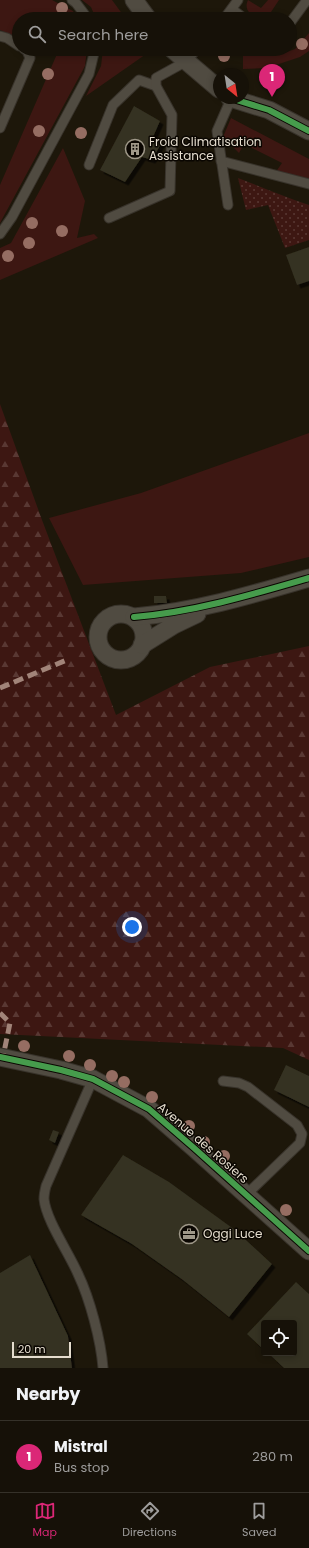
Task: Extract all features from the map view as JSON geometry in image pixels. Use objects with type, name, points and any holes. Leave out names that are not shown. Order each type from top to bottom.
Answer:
[{"type":"street","points":[[134,0],[143,12]]},
{"type":"street","points":[[179,56],[213,84]]},
{"type":"street","points":[[249,103],[269,110],[309,131]]},
{"type":"street","points":[[134,618],[159,615],[223,602],[309,578]]},
{"type":"street","points":[[142,645],[174,625],[223,602]]},
{"type":"street","points":[[126,614],[140,623],[144,638],[142,645],[138,652],[133,656],[126,659],[112,658],[106,654],[102,648],[99,642],[98,634],[105,621],[111,616],[126,614]]},
{"type":"street","name":"Avenue des Rosiers","points":[[0,1057],[93,1079],[149,1109],[309,1251]]},
{"type":"lane","points":[[72,0],[83,12]]},
{"type":"lane","points":[[230,12],[238,0]]},
{"type":"lane","points":[[297,14],[307,0]]},
{"type":"lane","points":[[232,9],[236,12]]},
{"type":"lane","points":[[0,36],[12,41]]},
{"type":"lane","points":[[0,128],[28,63],[29,56]]},
{"type":"lane","points":[[0,234],[12,217],[89,74],[93,56]]},
{"type":"lane","points":[[109,218],[170,191],[172,115],[156,86],[156,78],[185,62],[191,56]]},
{"type":"lane","points":[[89,165],[113,105],[139,80],[156,86]]},
{"type":"lane","points":[[224,104],[217,131],[228,205]]},
{"type":"lane","points":[[221,161],[309,184]]},
{"type":"lane","points":[[93,1079],[46,1186],[44,1199],[50,1219],[79,1275],[93,1317],[102,1356],[103,1368]]},
{"type":"lane","points":[[223,1081],[239,1083],[248,1087],[297,1125],[302,1134],[300,1143],[246,1195]]},
{"type":"green space","points":[[0,0],[52,0],[74,12],[12,12],[12,35],[0,30]]},
{"type":"green space","points":[[82,0],[112,0],[121,12],[93,12],[91,7]]},
{"type":"green space","points":[[248,0],[261,8],[268,0],[279,0],[271,12],[249,12]]},
{"type":"green space","points":[[309,33],[309,51],[300,57],[267,68],[243,68],[243,56],[297,56],[297,47]]},
{"type":"green space","points":[[56,56],[86,56],[85,66],[0,223],[0,185]]},
{"type":"green space","points":[[102,56],[143,56],[86,96],[101,66]]},
{"type":"green space","points":[[231,118],[309,159],[309,181],[275,173],[282,163],[244,144],[239,153],[223,137]]},
{"type":"green space","points":[[63,148],[85,201],[77,238],[94,234],[98,238],[0,280],[0,248],[11,243]]},
{"type":"green space","points":[[238,178],[309,205],[309,240],[285,248],[268,205],[246,210]]},
{"type":"green space","points":[[0,404],[116,715],[210,667],[309,646],[309,1060],[283,1048],[0,1034]]},
{"type":"green space","points":[[309,433],[309,557],[241,573],[83,585],[49,518],[141,493]]},
{"type":"building","name":"Froid Climatisation Assistance","points":[[134,106],[160,121],[153,137],[162,142],[152,160],[142,157],[125,182],[100,170]]},
{"type":"building","points":[[309,247],[309,281],[297,285],[286,255]]},
{"type":"building","points":[[154,596],[166,596],[167,603],[154,603]]},
{"type":"building","points":[[286,1065],[309,1076],[309,1107],[274,1090]]},
{"type":"building","points":[[53,1130],[59,1132],[55,1143],[49,1140]]},
{"type":"building","points":[[123,1155],[169,1182],[235,1230],[272,1264],[229,1317],[183,1280],[132,1244],[81,1215]]},
{"type":"building","points":[[30,1255],[68,1336],[72,1368],[0,1368],[0,1273]]},
{"type":"building","points":[[296,1282],[309,1294],[309,1368],[284,1368],[271,1356],[297,1356],[297,1320],[261,1320],[261,1347],[247,1334]]},
{"type":"marked path","points":[[0,688],[69,659]]},
{"type":"marked path","points":[[0,1013],[10,1023],[3,1057]]},
{"type":"cycle path","points":[[249,104],[269,110],[309,131]]},
{"type":"cycle path","points":[[134,617],[156,615],[200,607],[309,578]]},
{"type":"cycle path","points":[[0,1057],[61,1070],[93,1079],[149,1109],[309,1251]]},
{"type":"place","name":"Mistral","points":[[272,97]]},
{"type":"place","name":"Froid Climatisation Assistance","points":[[135,149]]},
{"type":"place","name":"Oggi Luce","points":[[189,1234]]}]
